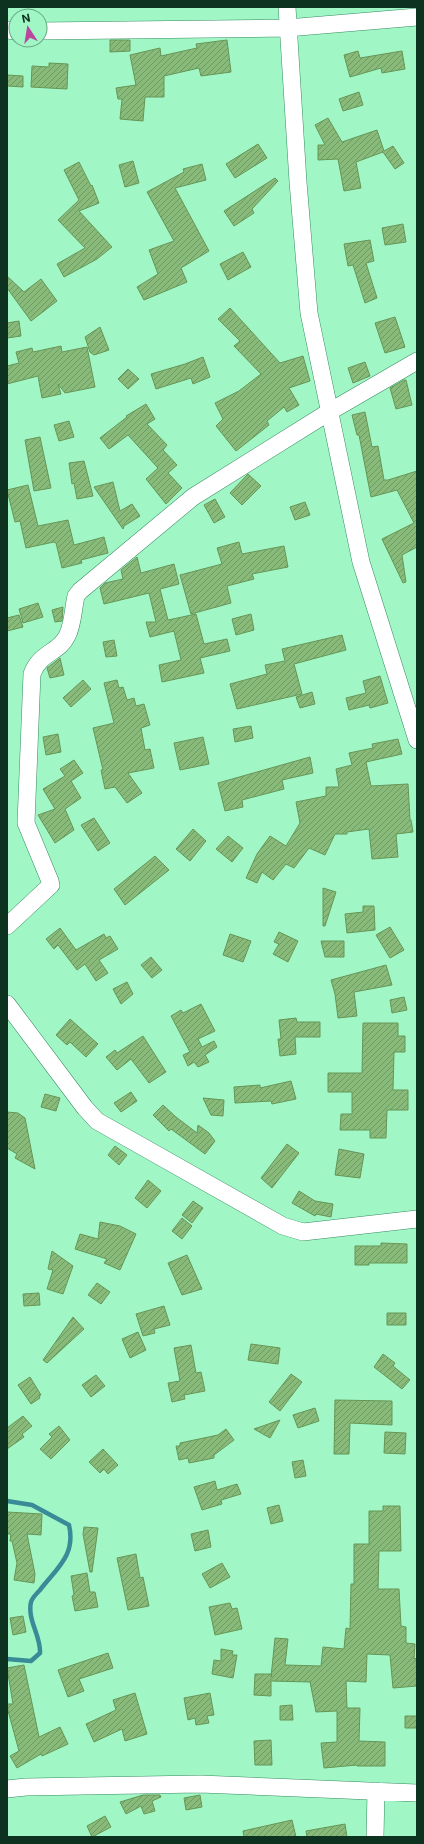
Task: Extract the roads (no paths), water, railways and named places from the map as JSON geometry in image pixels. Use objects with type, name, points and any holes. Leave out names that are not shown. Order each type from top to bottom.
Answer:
[{"type":"street","points":[[287,7],[287,28],[309,313],[361,562],[417,740]]},
{"type":"street","points":[[48,31],[287,28],[417,17]]},
{"type":"street","points":[[7,926],[51,885],[26,823],[32,674],[36,663],[57,647],[68,635],[76,596],[80,591],[193,497],[329,412],[417,361]]},
{"type":"street","points":[[7,1004],[84,1108],[97,1121],[283,1226],[303,1232],[417,1219]]},
{"type":"street","points":[[7,1789],[26,1787],[200,1784],[417,1793]]},
{"type":"street","points":[[375,1837],[376,1791]]},
{"type":"waterway","points":[[7,1501],[32,1505],[69,1525],[70,1536],[70,1545],[64,1560],[31,1602],[30,1609],[32,1622],[40,1647],[40,1653],[31,1661],[7,1659]]}]
